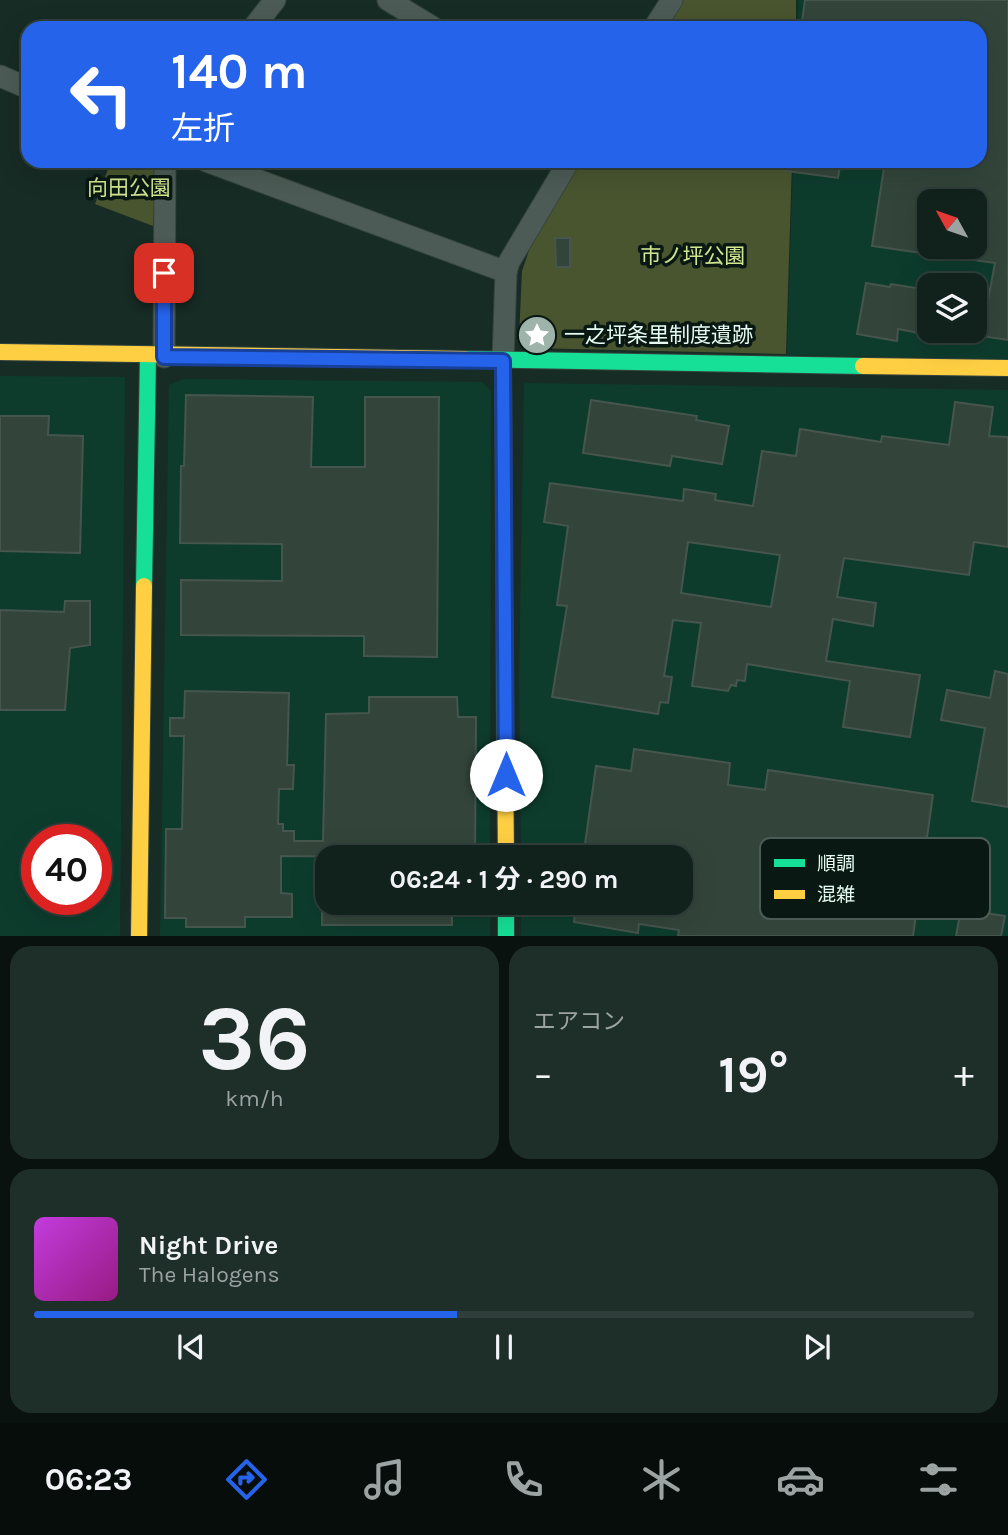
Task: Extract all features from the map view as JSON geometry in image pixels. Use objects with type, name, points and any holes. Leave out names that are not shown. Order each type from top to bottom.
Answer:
[{"type":"street","points":[[258,21],[275,0]]},
{"type":"street","points":[[388,0],[422,21]]},
{"type":"street","points":[[658,21],[672,0]]},
{"type":"street","points":[[0,76],[21,85]]},
{"type":"street","points":[[139,936],[156,356],[165,168]]},
{"type":"street","points":[[225,168],[506,272]]},
{"type":"street","points":[[506,845],[503,361],[506,272],[509,262],[565,168]]},
{"type":"street","points":[[0,352],[1008,368]]},
{"type":"street","points":[[506,915],[506,936]]},
{"type":"shaded area","points":[[798,0],[1008,0],[1008,359],[787,355],[793,168],[987,168],[987,21],[797,21]]},
{"type":"shaded area","points":[[0,376],[125,377],[120,936],[0,936]]},
{"type":"shaded area","points":[[183,379],[482,382],[491,391],[490,845],[315,845],[315,915],[490,915],[490,936],[160,936],[169,385]]},
{"type":"shaded area","points":[[524,383],[1008,390],[1008,936],[521,936],[521,915],[693,915],[693,845],[521,845],[519,680]]},
{"type":"green space","points":[[678,0],[796,0],[796,21],[664,21]]},
{"type":"green space","name":"向田公園","points":[[108,168],[156,168],[153,226],[95,204]]},
{"type":"green space","name":"市ノ坪公園","points":[[575,168],[792,168],[786,354],[530,348],[519,338],[522,271],[535,233]]},
{"type":"building","points":[[805,0],[1008,0],[1008,340],[987,337],[987,300],[995,263],[966,259],[987,259],[987,189],[917,189],[917,252],[872,246],[884,168],[987,168],[987,21],[802,21]]},
{"type":"building","points":[[786,168],[840,168],[838,178],[786,171]]},
{"type":"building","points":[[555,238],[570,238],[570,267],[556,267]]},
{"type":"building","points":[[866,283],[917,288],[917,333],[898,329],[897,341],[857,334]]},
{"type":"building","points":[[186,395],[313,397],[311,467],[365,467],[365,397],[439,397],[437,657],[364,656],[364,636],[181,635],[181,580],[282,581],[282,544],[180,543],[181,466],[184,466]]},
{"type":"building","points":[[591,400],[697,416],[696,420],[729,426],[722,464],[672,456],[670,466],[583,453]]},
{"type":"building","points":[[955,402],[993,407],[989,436],[1008,437],[1008,547],[974,542],[969,575],[844,558],[837,597],[876,603],[873,626],[833,619],[826,661],[920,675],[910,737],[843,727],[850,681],[747,664],[745,681],[737,680],[736,686],[731,685],[728,691],[692,686],[701,623],[673,620],[664,676],[672,677],[668,703],[660,702],[658,714],[552,697],[567,606],[557,605],[568,526],[544,522],[550,483],[683,501],[684,489],[716,494],[715,500],[753,506],[762,451],[796,456],[800,429],[881,442],[882,436],[949,445]],"holes":[[[688,542],[780,555],[771,607],[681,593]]]},
{"type":"building","points":[[0,416],[49,416],[48,435],[83,436],[80,553],[0,551]]},
{"type":"building","points":[[65,601],[90,601],[90,645],[70,648],[65,710],[0,710],[0,610],[64,612]]},
{"type":"building","points":[[995,671],[1008,674],[1008,807],[972,801],[985,728],[941,720],[947,690],[990,698]]},
{"type":"building","points":[[185,691],[289,693],[287,765],[294,765],[293,789],[279,789],[278,824],[283,824],[283,831],[294,831],[294,841],[323,841],[326,714],[369,713],[369,697],[457,697],[458,717],[476,717],[475,845],[315,845],[315,856],[281,856],[281,893],[292,894],[292,917],[245,917],[245,927],[186,927],[186,918],[165,918],[166,829],[182,829],[184,736],[170,736],[170,718],[184,718]]},
{"type":"building","points":[[634,749],[730,763],[728,785],[765,790],[768,770],[933,795],[927,838],[760,838],[760,919],[915,919],[913,936],[678,936],[679,930],[639,924],[638,933],[574,922],[575,915],[693,915],[693,845],[585,845],[596,766],[631,771]]},
{"type":"building","points":[[990,914],[1005,916],[1001,936],[956,936],[959,919],[990,919]]},
{"type":"building","points":[[322,915],[452,915],[452,925],[322,925]]},
{"type":"traffic: fast","points":[[144,586],[148,356]]},
{"type":"traffic: fast","points":[[465,359],[863,366]]},
{"type":"traffic: fast","points":[[503,361],[505,755]]},
{"type":"traffic: fast","points":[[506,915],[506,936]]},
{"type":"traffic: slow","points":[[0,352],[465,359]]},
{"type":"traffic: slow","points":[[863,366],[1008,368]]},
{"type":"traffic: slow","points":[[139,936],[144,586]]},
{"type":"traffic: slow","points":[[505,755],[506,845]]},
{"type":"place","name":"一之坪条里制度遺跡","points":[[537,335]]},
{"type":"route","points":[[164,273],[164,357],[503,361],[506,775]]}]
